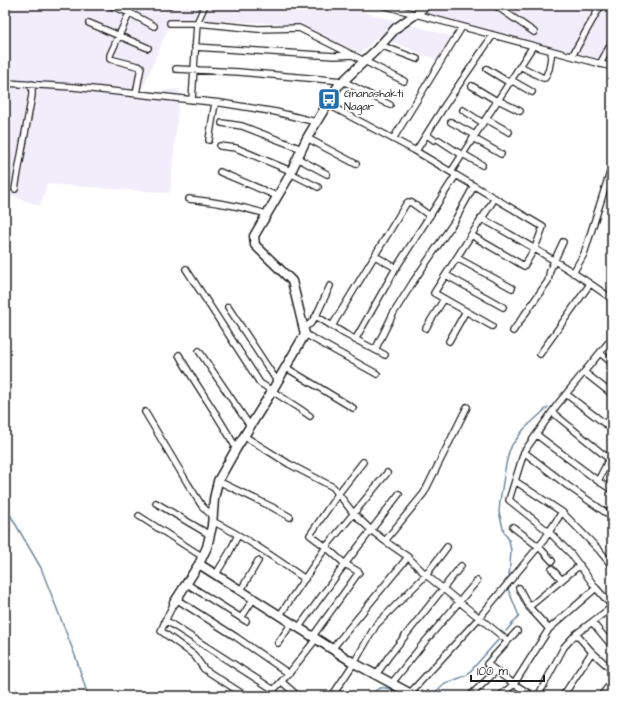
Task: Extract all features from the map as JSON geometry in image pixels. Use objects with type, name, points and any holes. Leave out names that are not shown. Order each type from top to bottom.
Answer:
[{"type":"street","points":[[109,5],[130,13],[154,26]]},
{"type":"street","points":[[133,5],[110,55],[110,59],[141,67],[136,94]]},
{"type":"street","points":[[192,100],[197,23],[204,5]]},
{"type":"street","points":[[382,5],[612,67]]},
{"type":"street","points":[[377,374],[305,330],[292,281],[255,245],[254,236],[290,172],[307,138],[338,86],[365,61],[396,28],[426,5]]},
{"type":"street","points":[[495,5],[534,32]]},
{"type":"street","points":[[572,56],[601,5]]},
{"type":"street","points":[[89,23],[148,48]]},
{"type":"street","points":[[170,23],[197,23],[258,29],[299,28],[404,81]]},
{"type":"street","points":[[393,139],[462,27]]},
{"type":"street","points":[[416,151],[445,105],[493,35]]},
{"type":"street","points":[[600,64],[612,42]]},
{"type":"street","points":[[380,45],[417,59]]},
{"type":"street","points":[[451,172],[533,46]]},
{"type":"street","points":[[195,47],[335,56],[354,55]]},
{"type":"street","points":[[520,66],[545,78],[549,69],[552,51]]},
{"type":"street","points":[[176,69],[239,72],[343,81],[390,105]]},
{"type":"street","points":[[487,70],[532,92]]},
{"type":"street","points":[[5,83],[73,86],[192,100],[276,112],[316,122]]},
{"type":"street","points":[[16,188],[32,95],[32,84]]},
{"type":"street","points":[[472,86],[498,101],[520,111]]},
{"type":"street","points":[[209,140],[215,103]]},
{"type":"street","points":[[327,104],[416,151],[543,228],[524,266],[470,235]]},
{"type":"street","points":[[463,110],[509,132]]},
{"type":"street","points":[[451,122],[501,154]]},
{"type":"street","points":[[222,123],[242,126],[302,149]]},
{"type":"street","points":[[426,135],[482,166]]},
{"type":"street","points":[[307,138],[356,164]]},
{"type":"street","points":[[220,146],[236,148],[290,172],[318,187]]},
{"type":"street","points":[[297,158],[327,174]]},
{"type":"street","points":[[573,273],[584,254],[612,166]]},
{"type":"street","points":[[220,172],[277,196]]},
{"type":"street","points":[[355,340],[396,268],[456,175]]},
{"type":"street","points":[[375,350],[393,314],[454,222],[474,186]]},
{"type":"street","points":[[492,326],[434,293],[495,198]]},
{"type":"street","points":[[190,199],[230,204],[266,214]]},
{"type":"street","points":[[332,326],[406,204],[408,202],[412,203],[430,216]]},
{"type":"street","points":[[481,218],[534,248],[612,299]]},
{"type":"street","points":[[513,331],[548,281],[550,270],[563,242]]},
{"type":"street","points":[[375,256],[396,268]]},
{"type":"street","points":[[456,258],[512,288]]},
{"type":"street","points":[[186,269],[260,383],[310,416]]},
{"type":"street","points":[[446,275],[503,307]]},
{"type":"street","points":[[540,354],[590,284]]},
{"type":"street","points":[[246,696],[204,669],[194,655],[161,631],[175,601],[187,584],[208,547],[214,499],[218,481],[236,448],[286,367],[305,330],[316,316],[330,286]]},
{"type":"street","points":[[426,328],[444,298]]},
{"type":"street","points":[[228,307],[277,381]]},
{"type":"street","points":[[449,341],[466,312]]},
{"type":"street","points":[[316,316],[355,340],[385,355]]},
{"type":"street","points":[[517,631],[487,664],[514,684],[534,696],[564,647],[576,634],[612,606],[596,588],[572,554],[549,532],[509,500],[524,452],[552,412],[612,338]]},
{"type":"street","points":[[199,351],[250,426]]},
{"type":"street","points":[[600,353],[612,363]]},
{"type":"street","points":[[179,355],[191,376],[226,428],[236,448]]},
{"type":"street","points":[[286,367],[352,408]]},
{"type":"street","points":[[584,372],[612,394]]},
{"type":"street","points":[[566,394],[612,429]]},
{"type":"street","points":[[385,541],[424,493],[467,407]]},
{"type":"street","points":[[145,412],[188,484],[202,506],[212,518],[264,550],[305,579]]},
{"type":"street","points":[[552,412],[611,457],[598,481]]},
{"type":"street","points":[[537,435],[612,490]]},
{"type":"street","points":[[244,436],[289,464],[332,487],[354,514],[371,530],[408,557],[426,575],[508,641]]},
{"type":"street","points":[[524,452],[568,486],[612,517]]},
{"type":"street","points":[[268,696],[291,671],[359,572],[345,564],[310,535],[338,494],[363,462]]},
{"type":"street","points":[[280,615],[326,547],[387,473]]},
{"type":"street","points":[[218,481],[290,517]]},
{"type":"street","points":[[515,481],[562,512],[599,550],[612,566]]},
{"type":"street","points":[[278,643],[296,625],[399,494]]},
{"type":"street","points":[[156,504],[210,535]]},
{"type":"street","points":[[139,516],[201,560],[216,574],[354,663],[412,695],[539,547],[562,512]]},
{"type":"street","points":[[513,527],[539,547],[552,561]]},
{"type":"street","points":[[216,574],[238,535]]},
{"type":"street","points":[[332,696],[354,663],[376,625],[426,575],[447,547]]},
{"type":"street","points":[[332,649],[408,557]]},
{"type":"street","points":[[241,590],[258,561]]},
{"type":"street","points":[[529,607],[580,565]]},
{"type":"street","points":[[376,675],[389,656],[461,566]]},
{"type":"street","points":[[552,570],[562,580]]},
{"type":"street","points":[[392,683],[477,581]]},
{"type":"street","points":[[187,584],[243,620],[254,598]]},
{"type":"street","points":[[519,588],[529,607],[549,629]]},
{"type":"street","points":[[500,696],[514,684],[549,629],[596,588]]},
{"type":"street","points":[[175,601],[236,638],[288,673]]},
{"type":"street","points":[[165,620],[274,690]]},
{"type":"street","points":[[592,622],[612,646]]},
{"type":"street","points":[[576,634],[592,652],[612,670]]},
{"type":"street","points":[[563,696],[592,652]]},
{"type":"street","points":[[470,696],[496,671]]},
{"type":"street","points":[[282,682],[298,696]]},
{"type":"street","points":[[601,696],[608,687]]},
{"type":"shaded area","points":[[5,5],[338,5],[451,36],[437,60],[379,36],[361,53],[288,24],[172,19],[141,92],[180,89],[170,193],[47,184],[40,206],[5,193]]},
{"type":"shaded area","points":[[402,5],[612,5],[612,63],[457,22]]},
{"type":"waterway","points":[[509,577],[511,551],[509,540],[504,532],[499,512],[506,464],[512,445],[524,429],[548,407]]},
{"type":"waterway","points":[[5,506],[41,568],[76,658],[88,696]]},
{"type":"waterway","points":[[506,631],[519,616],[508,589]]},
{"type":"waterway","points":[[430,696],[445,684],[467,675],[499,639]]},
{"type":"waterway","points":[[372,696],[375,691],[383,688],[387,688],[404,696]]},
{"type":"place","name":"Gnanashakti Nagar","points":[[329,99]]}]
